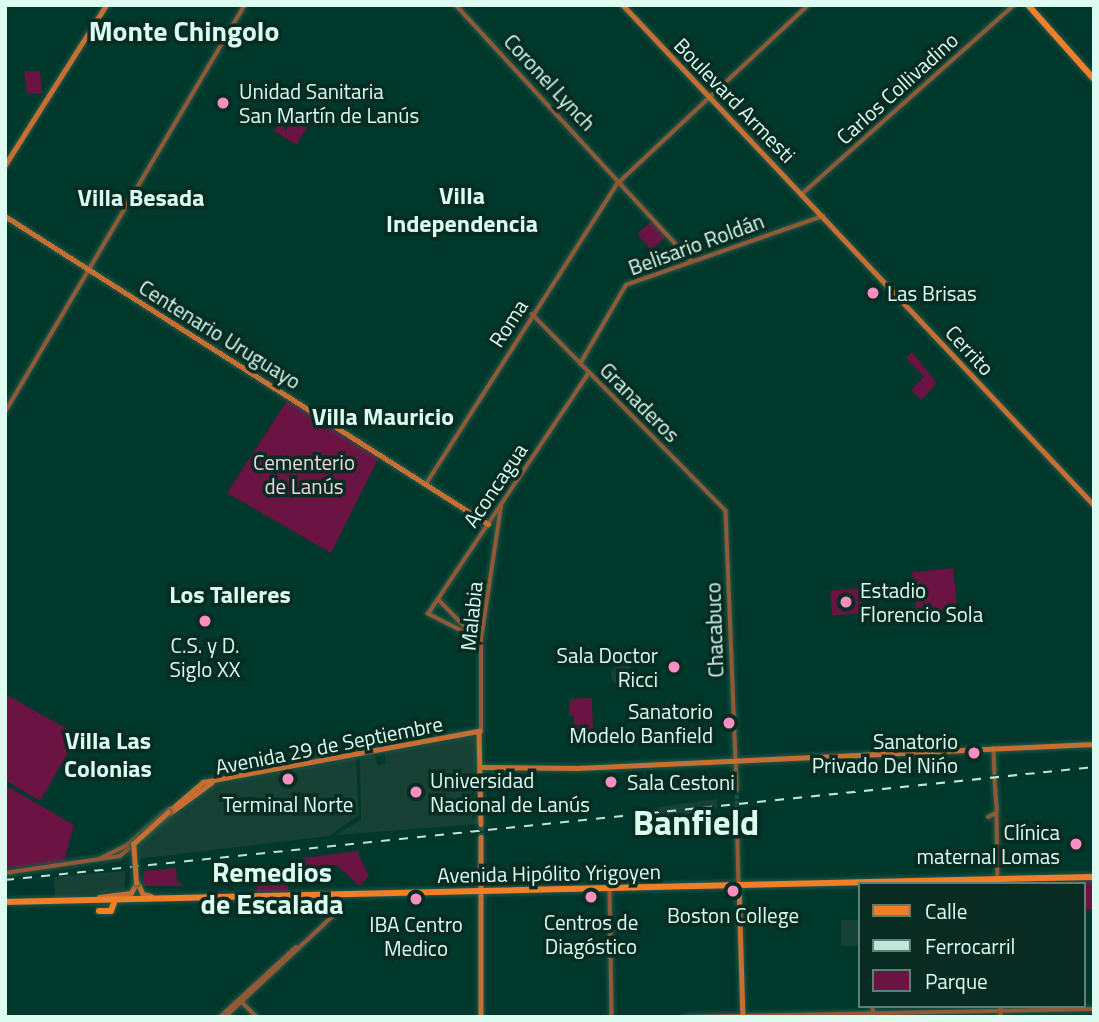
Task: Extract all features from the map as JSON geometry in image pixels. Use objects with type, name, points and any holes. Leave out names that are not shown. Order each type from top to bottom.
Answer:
[{"type":"main road","points":[[5,165],[106,5]]},
{"type":"main road","name":"Boulevard Armesti","points":[[624,5],[823,216]]},
{"type":"main road","points":[[1028,5],[1094,79]]},
{"type":"main road","name":"Centenario Uruguayo","points":[[5,216],[488,524]]},
{"type":"main road","name":"Cerrito","points":[[823,216],[1094,505]]},
{"type":"main road","name":"Malabia","points":[[479,734],[483,766],[481,824]]},
{"type":"main road","name":"Avenida 29 de Septiembre","points":[[179,804],[204,782],[479,734]]},
{"type":"main road","points":[[483,766],[735,760],[994,750],[1094,743]]},
{"type":"main road","points":[[99,911],[131,893],[136,887],[133,844],[179,804]]},
{"type":"main road","points":[[165,899],[145,895],[138,883],[135,845],[168,813]]},
{"type":"main road","points":[[481,837],[481,1017]]},
{"type":"main road","name":"Avenida Hipólito Yrigoyen","points":[[934,882],[1094,878]]},
{"type":"main road","points":[[116,901],[133,894],[138,883]]},
{"type":"main road","name":"Avenida Hipólito Yrigoyen","points":[[5,904],[858,883]]},
{"type":"main road","name":"Avenida Hipólito Yrigoyen","points":[[739,886],[858,884]]},
{"type":"main road","points":[[739,886],[743,1016]]},
{"type":"main road","name":"Avenida Hipólito Yrigoyen","points":[[5,904],[335,897]]},
{"type":"street","points":[[5,412],[245,5]]},
{"type":"street","name":"Coronel Lynch","points":[[456,5],[692,262]]},
{"type":"street","name":"Roma","points":[[426,484],[532,314],[620,181],[808,5]]},
{"type":"street","name":"Carlos Collivadino","points":[[802,194],[1014,5]]},
{"type":"street","name":"Belisario Roldán","points":[[580,364],[625,286],[823,216]]},
{"type":"street","name":"Granaderos","points":[[532,314],[726,511]]},
{"type":"street","name":"Aconcagua","points":[[479,641],[428,614],[589,373]]},
{"type":"street","name":"Malabia","points":[[479,734],[482,697],[479,641],[501,504]]},
{"type":"street","name":"Chacabuco","points":[[726,511],[737,790]]},
{"type":"street","points":[[438,599],[479,641]]},
{"type":"street","points":[[994,750],[995,773]]},
{"type":"street","points":[[995,779],[998,881]]},
{"type":"street","name":"Avenida 29 de Septiembre","points":[[5,872],[120,856],[179,804]]},
{"type":"street","points":[[737,808],[739,886]]},
{"type":"street","points":[[988,817],[997,814],[1005,816]]},
{"type":"street","points":[[610,890],[612,1017]]},
{"type":"street","points":[[222,1017],[334,915],[335,897]]},
{"type":"street","points":[[240,1000],[257,1017]]},
{"type":"street","points":[[684,1017],[873,1015],[1001,1008],[1094,1009]]},
{"type":"street","points":[[1001,1008],[1001,1017]]},
{"type":"shaded area","points":[[622,664],[630,667],[633,675],[630,683],[622,686],[614,683],[611,675],[614,667]]},
{"type":"shaded area","name":"Universidad Nacional de Lanús","points":[[472,737],[480,742],[478,777],[471,786],[472,818],[480,819],[478,824],[336,835],[361,820],[360,758],[375,755],[377,765],[386,764],[385,753]]},
{"type":"shaded area","points":[[356,758],[359,815],[329,836],[130,860],[129,851],[208,786]]},
{"type":"shaded area","points":[[717,799],[718,808],[703,812],[703,816],[659,816],[658,807]]},
{"type":"shaded area","points":[[125,871],[125,890],[55,899],[54,877]]},
{"type":"shaded area","points":[[841,920],[858,920],[858,946],[841,946]]},
{"type":"green space","points":[[24,71],[40,71],[42,94],[27,93]]},
{"type":"green space","points":[[288,109],[310,123],[296,145],[274,131]]},
{"type":"green space","points":[[653,220],[667,236],[651,250],[637,234]]},
{"type":"green space","points":[[912,352],[937,383],[921,400],[911,390],[924,377],[906,358]]},
{"type":"green space","name":"Cementerio de Lanús","points":[[288,399],[379,457],[331,553],[227,493]]},
{"type":"green space","points":[[953,568],[957,609],[917,613],[912,572]]},
{"type":"green space","name":"Estadio Florencio Sola","points":[[861,588],[863,613],[832,616],[830,591]]},
{"type":"green space","points":[[5,694],[78,735],[40,801],[5,780]]},
{"type":"green space","points":[[592,698],[593,731],[574,732],[574,716],[569,716],[570,699]]},
{"type":"green space","points":[[5,785],[74,825],[64,862],[5,869]]},
{"type":"green space","points":[[357,851],[369,876],[359,886],[337,865],[300,867],[298,863],[303,858]]},
{"type":"green space","points":[[266,866],[287,879],[288,894],[257,895],[256,870]]},
{"type":"green space","points":[[176,868],[177,881],[183,886],[143,886],[143,871]]},
{"type":"green space","points":[[1092,880],[1093,909],[1085,910],[1085,882],[1063,881]]},
{"type":"tunnel","points":[[737,790],[737,808]]},
{"type":"tunnel","points":[[481,824],[481,837]]},
{"type":"railway","points":[[5,880],[1094,767]]},
{"type":"place","name":"Unidad Sanitaria San Martín de Lanús","points":[[223,103]]},
{"type":"place","name":"Las Brisas","points":[[873,293]]},
{"type":"place","name":"Estadio Florencio Sola","points":[[846,602]]},
{"type":"place","name":"C.S. y D. Siglo XX","points":[[205,621]]},
{"type":"place","name":"Sala Doctor Ricci","points":[[674,667]]},
{"type":"place","name":"Sanatorio Modelo Banfield","points":[[729,723]]},
{"type":"place","name":"Sanatorio Privado Del Nińo","points":[[974,753]]},
{"type":"place","name":"Terminal Norte","points":[[288,779]]},
{"type":"place","name":"Sala Cestoni","points":[[611,782]]},
{"type":"place","name":"Universidad Nacional de Lanús","points":[[416,792]]},
{"type":"place","name":"Clínica maternal Lomas","points":[[1076,844]]},
{"type":"place","name":"Boston College","points":[[733,891]]},
{"type":"place","name":"Centros de Diagóstico","points":[[591,897]]},
{"type":"place","name":"IBA Centro Medico","points":[[416,899]]},
{"type":"district","name":"Monte Chingolo","points":[[184,31]]},
{"type":"district","name":"Villa Besada","points":[[141,198]]},
{"type":"district","name":"Villa Independencia","points":[[462,210]]},
{"type":"district","name":"Villa Mauricio","points":[[383,417]]},
{"type":"district","name":"Los Talleres","points":[[230,595]]},
{"type":"district","name":"Villa Las Colonias","points":[[108,755]]},
{"type":"district","name":"Banfield","points":[[696,822]]},
{"type":"district","name":"Remedios de Escalada","points":[[272,888]]}]
